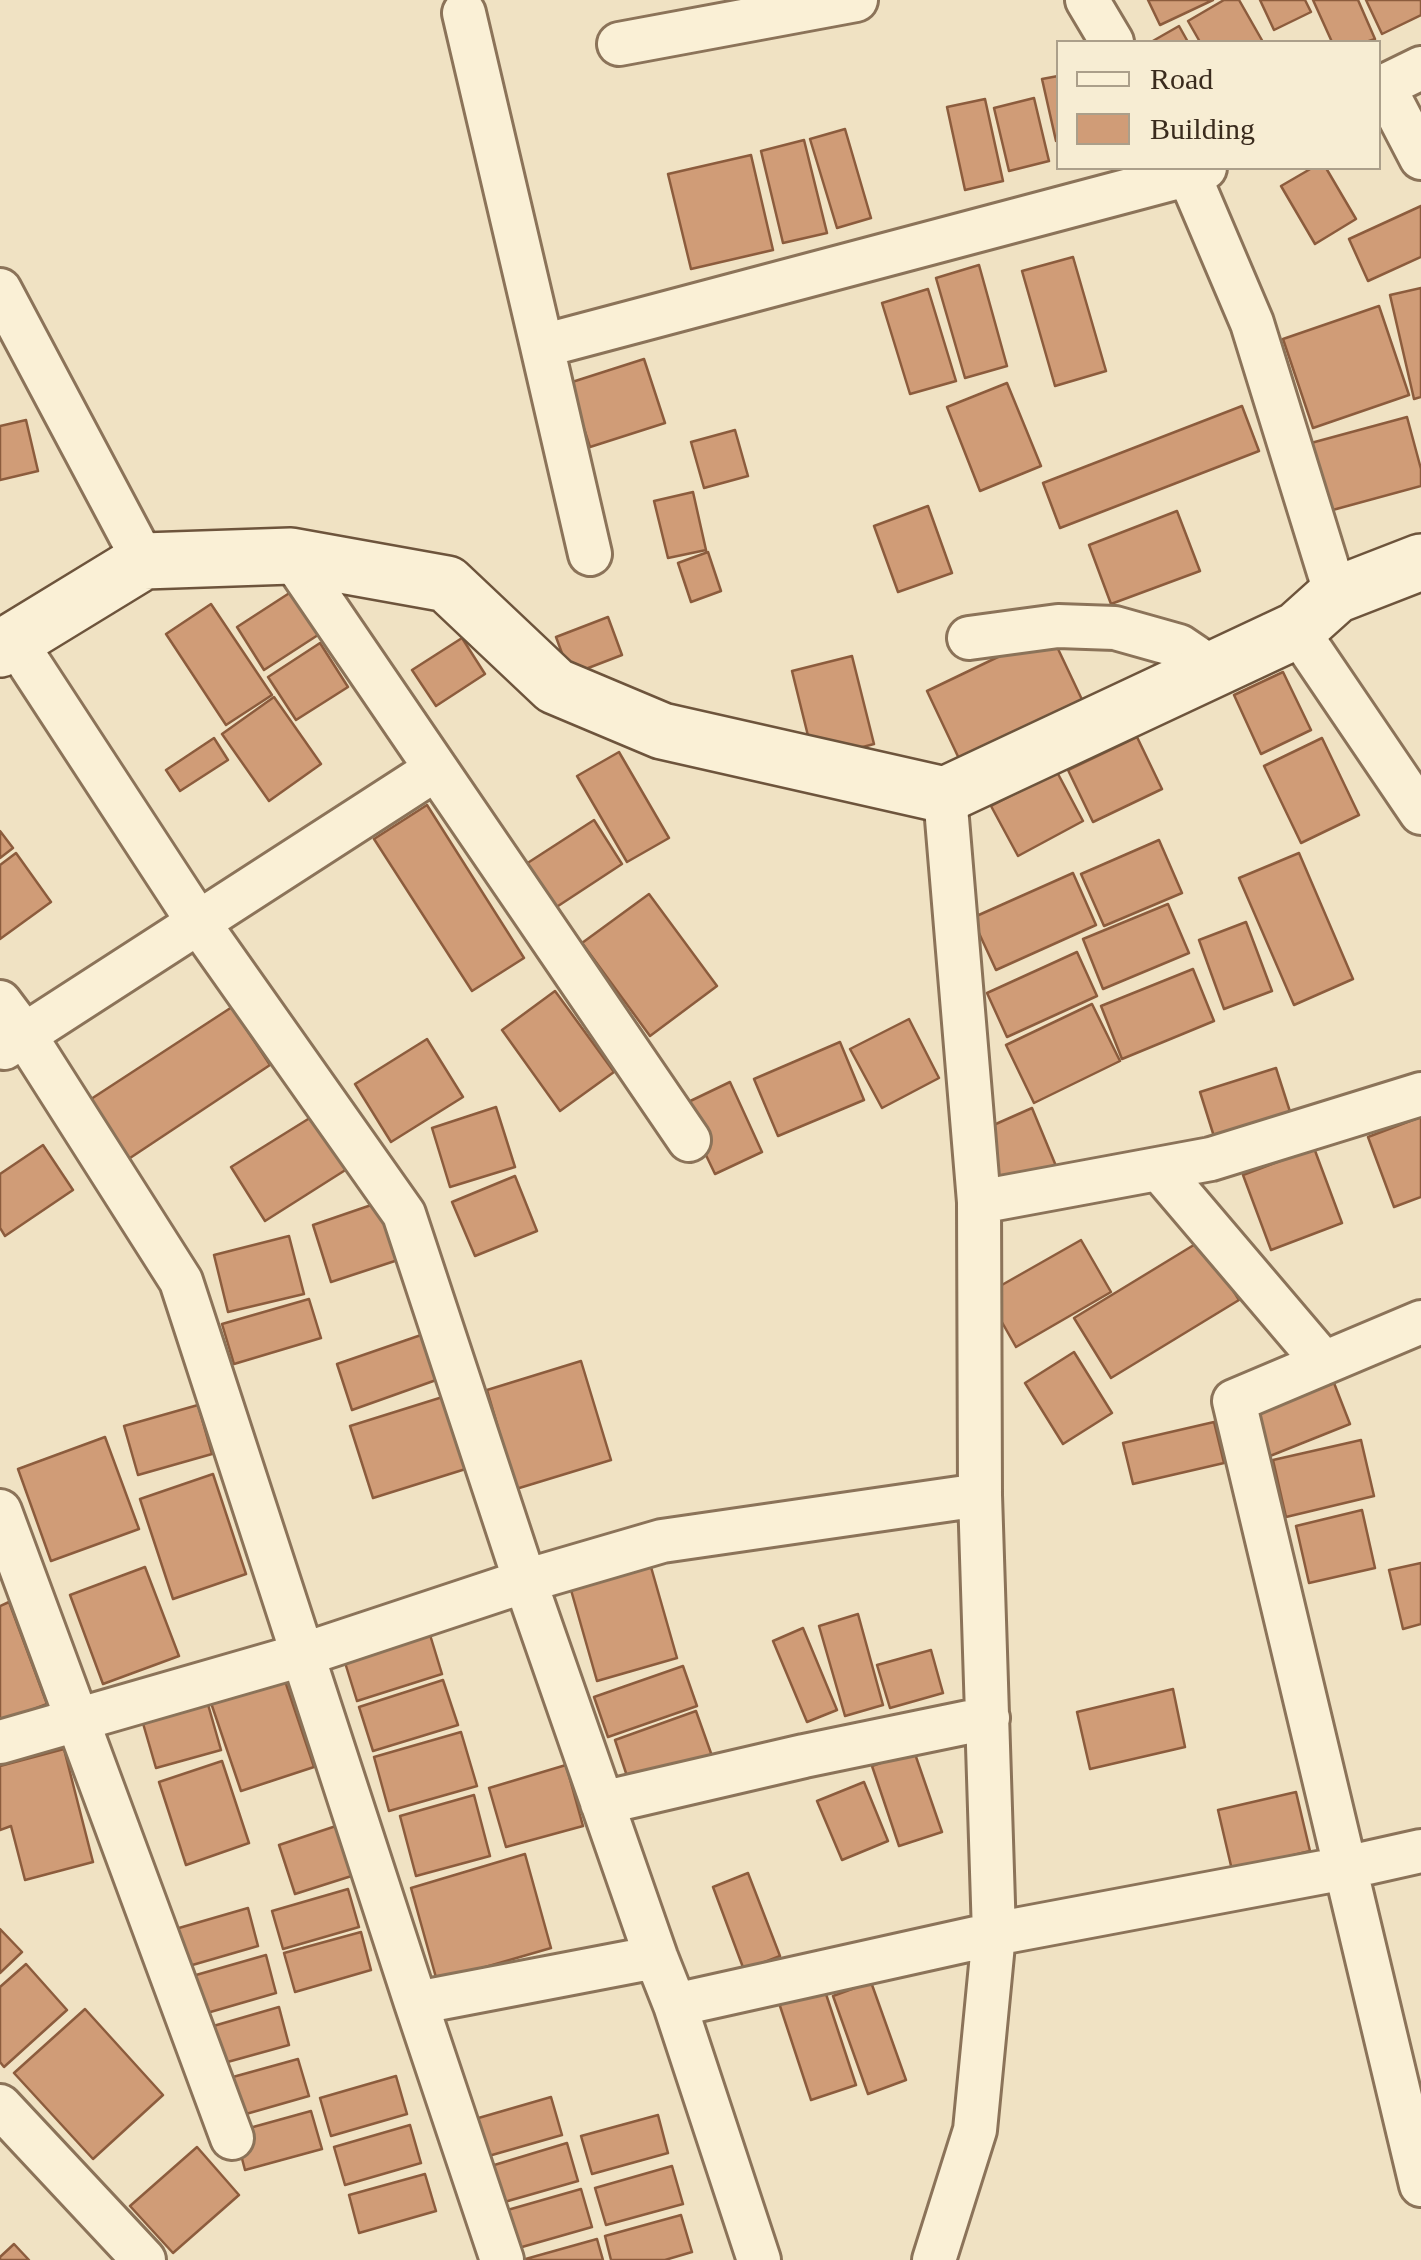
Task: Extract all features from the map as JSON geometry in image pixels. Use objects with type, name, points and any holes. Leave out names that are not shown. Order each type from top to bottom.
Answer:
[{"type":"street","points":[[618,44],[856,0]]},
{"type":"street","points":[[1087,0],[1111,40]]},
{"type":"street","points":[[464,13],[590,554]]},
{"type":"street","points":[[1395,81],[1421,158]]},
{"type":"street","points":[[542,346],[1194,170],[1252,323],[1317,612],[1421,813]]},
{"type":"street","points":[[4,306],[144,561]]},
{"type":"street","points":[[759,2260],[404,1214],[7,644],[144,561],[291,556],[447,584],[555,686],[662,732],[946,794],[1214,669],[1317,612],[1421,562]]},
{"type":"street","points":[[291,556],[689,1140]]},
{"type":"street","points":[[969,638],[1058,626],[1114,628],[1179,646],[1214,669]]},
{"type":"street","points":[[436,769],[198,922],[8,1029],[181,1281],[502,2260]]},
{"type":"street","points":[[934,2260],[974,2130],[994,1934],[980,1494],[979,1202],[946,794]]},
{"type":"street","points":[[979,1202],[1210,1159],[1421,1094]]},
{"type":"street","points":[[1159,1169],[1324,1363]]},
{"type":"street","points":[[1421,1322],[1234,1401],[1421,2185]]},
{"type":"street","points":[[0,1742],[302,1655],[526,1580],[662,1541],[980,1494]]},
{"type":"street","points":[[0,1511],[232,2138]]},
{"type":"street","points":[[602,1803],[988,1718]]},
{"type":"street","points":[[675,2005],[994,1934],[1421,1851]]},
{"type":"street","points":[[416,2003],[656,1957]]},
{"type":"street","points":[[0,2106],[143,2260]]},
{"type":"building","points":[[1148,0],[1213,0],[1160,25]]},
{"type":"building","points":[[1224,0],[1239,0],[1262,40],[1199,40],[1188,21]]},
{"type":"building","points":[[1260,0],[1305,0],[1311,12],[1274,30]]},
{"type":"building","points":[[1313,0],[1358,0],[1375,39],[1331,40]]},
{"type":"building","points":[[1366,0],[1421,0],[1421,15],[1382,34]]},
{"type":"building","points":[[1179,26],[1187,40],[1154,40]]},
{"type":"building","points":[[1056,76],[1056,141],[1042,79]]},
{"type":"building","points":[[1034,98],[1049,161],[1009,171],[994,108]]},
{"type":"building","points":[[985,99],[1003,181],[965,190],[947,107]]},
{"type":"building","points":[[845,129],[871,218],[837,228],[810,139]]},
{"type":"building","points":[[804,140],[827,233],[783,243],[761,151]]},
{"type":"building","points":[[751,155],[773,250],[691,269],[668,174]]},
{"type":"building","points":[[1309,170],[1327,170],[1356,219],[1315,244],[1281,186]]},
{"type":"building","points":[[1421,206],[1421,257],[1368,281],[1349,239]]},
{"type":"building","points":[[1073,257],[1106,371],[1055,386],[1022,271]]},
{"type":"building","points":[[979,265],[1007,366],[965,378],[936,278]]},
{"type":"building","points":[[1421,288],[1421,397],[1414,399],[1390,295]]},
{"type":"building","points":[[928,289],[956,381],[910,394],[882,303]]},
{"type":"building","points":[[1379,306],[1409,395],[1313,428],[1283,339]]},
{"type":"building","points":[[644,359],[665,423],[590,447],[569,383]]},
{"type":"building","points":[[1007,383],[1041,466],[980,491],[947,407]]},
{"type":"building","points":[[1242,406],[1259,451],[1060,528],[1043,483]]},
{"type":"building","points":[[1407,417],[1421,469],[1421,486],[1329,511],[1311,443]]},
{"type":"building","points":[[26,420],[38,471],[0,480],[0,426]]},
{"type":"building","points":[[735,430],[748,476],[704,488],[691,442]]},
{"type":"building","points":[[693,492],[706,550],[668,558],[654,501]]},
{"type":"building","points":[[928,506],[952,573],[898,592],[874,526]]},
{"type":"building","points":[[1177,511],[1200,571],[1111,604],[1089,545]]},
{"type":"building","points":[[708,552],[721,591],[691,602],[678,563]]},
{"type":"building","points":[[291,592],[318,635],[264,670],[237,627]]},
{"type":"building","points":[[211,604],[272,695],[226,725],[166,634]]},
{"type":"building","points":[[608,617],[622,655],[570,675],[556,637]]},
{"type":"building","points":[[1050,632],[1086,708],[963,767],[927,691]]},
{"type":"building","points":[[462,638],[485,674],[436,706],[412,670]]},
{"type":"building","points":[[320,643],[348,687],[296,720],[268,677]]},
{"type":"building","points":[[852,656],[874,744],[814,760],[792,671]]},
{"type":"building","points":[[1283,672],[1311,730],[1261,754],[1234,695]]},
{"type":"building","points":[[274,697],[321,764],[269,801],[222,734]]},
{"type":"building","points":[[1137,737],[1162,789],[1093,822],[1068,770]]},
{"type":"building","points":[[214,738],[228,760],[180,791],[166,770]]},
{"type":"building","points":[[1322,738],[1359,815],[1301,843],[1264,766]]},
{"type":"building","points":[[619,752],[669,838],[627,862],[577,776]]},
{"type":"building","points":[[1057,772],[1083,821],[1018,856],[991,806]]},
{"type":"building","points":[[427,805],[524,958],[472,991],[374,839]]},
{"type":"building","points":[[594,820],[622,864],[555,908],[526,864]]},
{"type":"building","points":[[0,831],[13,848],[0,858]]},
{"type":"building","points":[[1159,840],[1182,893],[1104,926],[1081,874]]},
{"type":"building","points":[[16,853],[51,902],[0,939],[0,865]]},
{"type":"building","points":[[1299,853],[1353,979],[1294,1005],[1239,878]]},
{"type":"building","points":[[1073,873],[1096,925],[996,970],[972,918]]},
{"type":"building","points":[[649,894],[717,986],[650,1036],[582,943]]},
{"type":"building","points":[[1168,904],[1189,953],[1103,989],[1083,939]]},
{"type":"building","points":[[1246,922],[1272,991],[1224,1009],[1199,940]]},
{"type":"building","points":[[1077,952],[1097,996],[1007,1037],[987,993]]},
{"type":"building","points":[[1193,969],[1214,1021],[1122,1059],[1101,1006]]},
{"type":"building","points":[[555,991],[614,1072],[560,1111],[502,1030]]},
{"type":"building","points":[[1092,1004],[1120,1061],[1034,1103],[1006,1045]]},
{"type":"building","points":[[232,1007],[270,1065],[127,1160],[88,1101]]},
{"type":"building","points":[[909,1019],[939,1078],[882,1108],[850,1049]]},
{"type":"building","points":[[427,1039],[463,1097],[391,1142],[355,1084]]},
{"type":"building","points":[[840,1042],[864,1100],[778,1136],[754,1079]]},
{"type":"building","points":[[1276,1068],[1293,1121],[1217,1146],[1200,1092]]},
{"type":"building","points":[[730,1082],[762,1152],[715,1174],[682,1105]]},
{"type":"building","points":[[496,1107],[515,1167],[450,1187],[432,1128]]},
{"type":"building","points":[[1032,1108],[1056,1166],[1004,1188],[980,1131]]},
{"type":"building","points":[[313,1116],[347,1169],[265,1221],[231,1167]]},
{"type":"building","points":[[1421,1117],[1421,1197],[1394,1207],[1368,1137]]},
{"type":"building","points":[[43,1145],[73,1190],[5,1236],[0,1228],[0,1174]]},
{"type":"building","points":[[1314,1148],[1342,1223],[1271,1250],[1243,1175]]},
{"type":"building","points":[[515,1176],[537,1231],[475,1256],[452,1202]]},
{"type":"building","points":[[383,1201],[401,1259],[331,1282],[313,1225]]},
{"type":"building","points":[[289,1236],[304,1294],[228,1312],[214,1255]]},
{"type":"building","points":[[1081,1240],[1111,1292],[1016,1347],[986,1294]]},
{"type":"building","points":[[1202,1240],[1239,1300],[1111,1378],[1074,1318]]},
{"type":"building","points":[[309,1299],[321,1338],[234,1364],[222,1324]]},
{"type":"building","points":[[424,1334],[439,1379],[352,1410],[337,1364]]},
{"type":"building","points":[[1074,1352],[1112,1413],[1063,1444],[1025,1383]]},
{"type":"building","points":[[581,1361],[611,1460],[516,1489],[487,1390]]},
{"type":"building","points":[[1334,1383],[1350,1424],[1270,1456],[1254,1414]]},
{"type":"building","points":[[449,1395],[472,1467],[373,1498],[350,1426]]},
{"type":"building","points":[[198,1405],[212,1454],[138,1475],[124,1426]]},
{"type":"building","points":[[1214,1422],[1224,1463],[1133,1484],[1123,1443]]},
{"type":"building","points":[[105,1437],[139,1529],[51,1561],[18,1469]]},
{"type":"building","points":[[1361,1440],[1374,1496],[1286,1517],[1273,1460]]},
{"type":"building","points":[[213,1474],[246,1574],[173,1599],[140,1499]]},
{"type":"building","points":[[1362,1510],[1375,1568],[1309,1583],[1296,1526]]},
{"type":"building","points":[[649,1560],[677,1658],[597,1681],[569,1583]]},
{"type":"building","points":[[1421,1563],[1421,1624],[1403,1629],[1389,1570]]},
{"type":"building","points":[[145,1567],[179,1656],[103,1684],[70,1595]]},
{"type":"building","points":[[9,1602],[47,1704],[0,1722],[0,1606]]},
{"type":"building","points":[[858,1614],[883,1705],[845,1716],[819,1626]]},
{"type":"building","points":[[427,1625],[442,1674],[357,1701],[342,1653]]},
{"type":"building","points":[[803,1628],[837,1710],[807,1722],[773,1641]]},
{"type":"building","points":[[931,1650],[943,1693],[890,1708],[877,1665]]},
{"type":"building","points":[[683,1666],[697,1706],[608,1737],[594,1697]]},
{"type":"building","points":[[282,1672],[314,1767],[241,1791],[209,1697]]},
{"type":"building","points":[[443,1680],[458,1725],[373,1751],[359,1707]]},
{"type":"building","points":[[1173,1689],[1185,1747],[1090,1769],[1077,1712]]},
{"type":"building","points":[[207,1701],[221,1750],[156,1768],[142,1720]]},
{"type":"building","points":[[696,1711],[712,1756],[630,1785],[615,1740]]},
{"type":"building","points":[[461,1732],[477,1786],[389,1811],[374,1757]]},
{"type":"building","points":[[64,1749],[93,1862],[25,1880],[11,1826],[0,1830],[0,1766]]},
{"type":"building","points":[[914,1751],[942,1832],[899,1846],[872,1766]]},
{"type":"building","points":[[222,1761],[249,1843],[186,1865],[159,1782]]},
{"type":"building","points":[[566,1765],[583,1826],[506,1847],[489,1788]]},
{"type":"building","points":[[864,1782],[888,1841],[842,1860],[817,1801]]},
{"type":"building","points":[[1296,1792],[1310,1851],[1232,1870],[1218,1810]]},
{"type":"building","points":[[474,1795],[490,1856],[416,1876],[400,1816]]},
{"type":"building","points":[[345,1823],[361,1873],[295,1894],[279,1845]]},
{"type":"building","points":[[525,1854],[551,1948],[437,1981],[411,1888]]},
{"type":"building","points":[[748,1873],[780,1956],[744,1970],[713,1887]]},
{"type":"building","points":[[348,1889],[359,1927],[283,1949],[272,1911]]},
{"type":"building","points":[[248,1908],[258,1946],[182,1968],[172,1930]]},
{"type":"building","points":[[0,1929],[22,1952],[0,1973]]},
{"type":"building","points":[[361,1932],[371,1970],[295,1992],[284,1953]]},
{"type":"building","points":[[266,1955],[276,1993],[200,2015],[189,1977]]},
{"type":"building","points":[[26,1964],[67,2010],[4,2067],[0,2062],[0,1987]]},
{"type":"building","points":[[871,1982],[906,2080],[868,2094],[833,1996]]},
{"type":"building","points":[[824,1988],[856,2085],[811,2100],[779,2003]]},
{"type":"building","points":[[279,2007],[289,2045],[213,2066],[203,2029]]},
{"type":"building","points":[[85,2009],[163,2095],[93,2159],[14,2073]]},
{"type":"building","points":[[298,2059],[309,2096],[232,2118],[222,2080]]},
{"type":"building","points":[[396,2076],[407,2114],[331,2136],[320,2098]]},
{"type":"building","points":[[551,2097],[562,2135],[485,2157],[475,2119]]},
{"type":"building","points":[[311,2111],[322,2149],[245,2170],[235,2132]]},
{"type":"building","points":[[658,2115],[668,2153],[592,2174],[581,2136]]},
{"type":"building","points":[[410,2125],[421,2163],[345,2185],[334,2147]]},
{"type":"building","points":[[567,2143],[578,2181],[501,2203],[491,2166]]},
{"type":"building","points":[[197,2147],[239,2195],[173,2253],[130,2206]]},
{"type":"building","points":[[672,2166],[683,2204],[606,2225],[595,2188]]},
{"type":"building","points":[[425,2174],[436,2211],[359,2233],[349,2195]]},
{"type":"building","points":[[581,2189],[592,2227],[515,2249],[504,2211]]},
{"type":"building","points":[[681,2215],[692,2252],[665,2260],[611,2260],[605,2236]]},
{"type":"building","points":[[597,2239],[603,2260],[522,2260]]},
{"type":"building","points":[[14,2244],[29,2260],[0,2260]]}]
